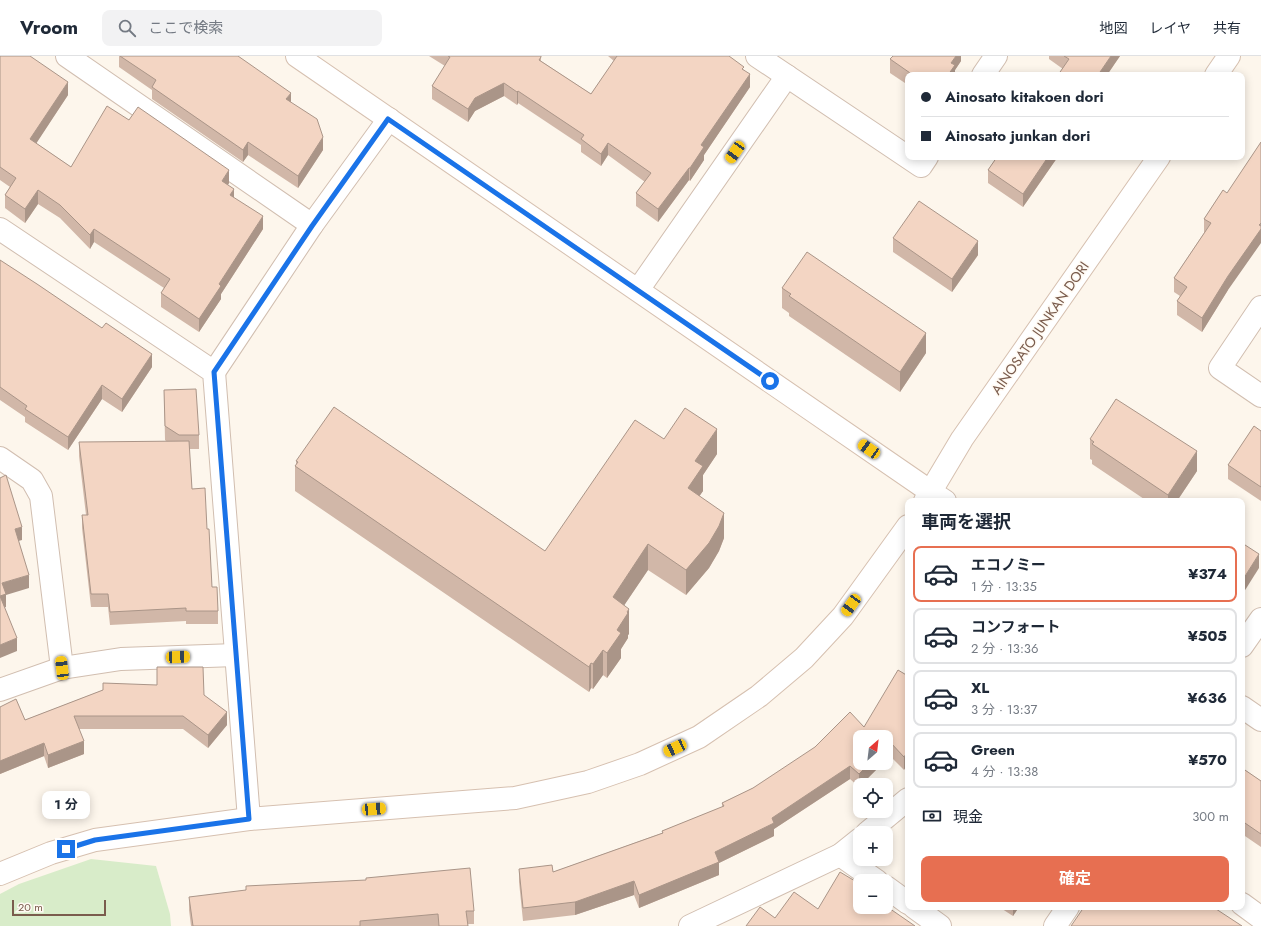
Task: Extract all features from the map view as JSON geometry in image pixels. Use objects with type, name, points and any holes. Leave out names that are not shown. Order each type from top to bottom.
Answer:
[{"type":"street","points":[[67,56],[312,226]]},
{"type":"street","points":[[297,56],[638,290],[934,498]]},
{"type":"street","points":[[758,56],[905,155]]},
{"type":"street","points":[[985,72],[996,56]]},
{"type":"street","points":[[1218,72],[1229,56]]},
{"type":"street","points":[[638,290],[787,76]]},
{"type":"street","points":[[249,819],[214,372],[312,226],[388,119]]},
{"type":"street","points":[[912,160],[921,166],[925,160]]},
{"type":"street","name":"AINOSATO JUNKAN DORI","points":[[934,498],[962,439],[1157,160]]},
{"type":"street","points":[[0,229],[214,372]]},
{"type":"street","points":[[1261,307],[1220,368],[1261,396]]},
{"type":"street","points":[[0,458],[32,480],[41,496],[62,668]]},
{"type":"street","points":[[0,874],[51,854],[95,840],[249,819],[515,798],[588,782],[640,764],[698,737],[759,696],[804,658],[843,616],[905,530]]},
{"type":"street","points":[[1245,642],[1261,619]]},
{"type":"street","points":[[0,690],[62,668],[120,659],[236,655]]},
{"type":"street","points":[[1245,709],[1261,720]]},
{"type":"street","points":[[875,826],[905,801]]},
{"type":"street","points":[[690,926],[840,855],[853,844]]},
{"type":"street","points":[[840,855],[867,874]]},
{"type":"street","points":[[893,892],[905,901]]},
{"type":"street","points":[[1245,906],[1261,918]]},
{"type":"street","points":[[918,910],[940,926]]},
{"type":"street","points":[[1055,926],[1066,910]]},
{"type":"green space","points":[[91,859],[156,866],[170,914],[171,926],[0,926],[0,894],[19,884]]},
{"type":"building","points":[[0,56],[30,56],[68,82],[30,139],[71,167],[107,106],[129,120],[138,107],[229,170],[222,181],[234,189],[230,195],[263,216],[219,284],[221,286],[199,319],[161,293],[170,279],[94,229],[90,235],[60,205],[38,190],[25,209],[5,195],[16,178],[0,167]]},
{"type":"building","points":[[120,56],[238,56],[291,93],[286,99],[317,119],[323,137],[298,176],[248,142],[243,150],[152,87],[156,80]]},
{"type":"building","points":[[448,56],[541,56],[539,60],[591,94],[617,56],[729,56],[744,67],[742,69],[750,74],[701,145],[704,147],[690,168],[658,209],[636,193],[651,173],[608,143],[601,154],[581,139],[584,135],[504,83],[475,98],[468,109],[432,86],[450,57]]},
{"type":"building","points":[[893,56],[956,56],[951,63],[955,65],[950,72],[909,72],[890,59]]},
{"type":"building","points":[[1064,56],[1111,56],[1100,72],[1060,72],[1069,59]]},
{"type":"building","points":[[1261,142],[1261,223],[1259,225],[1261,226],[1261,229],[1228,276],[1202,318],[1177,301],[1187,287],[1174,278],[1211,223],[1204,219],[1223,190],[1227,193]]},
{"type":"building","points":[[995,160],[1046,160],[1023,194],[988,170]]},
{"type":"building","points":[[919,201],[978,241],[952,279],[893,238]]},
{"type":"building","points":[[807,252],[926,333],[900,372],[789,296],[791,294],[782,288]]},
{"type":"building","points":[[0,260],[102,328],[106,323],[152,354],[122,399],[102,385],[68,437],[25,409],[27,406],[0,387]]},
{"type":"building","points":[[196,389],[199,435],[179,435],[165,426],[164,390]]},
{"type":"building","points":[[1116,399],[1197,451],[1168,495],[1092,444],[1094,442],[1090,439]]},
{"type":"building","points":[[334,407],[545,551],[635,420],[664,439],[685,408],[717,429],[695,461],[703,466],[688,488],[724,513],[719,526],[709,543],[686,570],[648,544],[613,597],[629,609],[617,630],[621,633],[607,653],[603,650],[589,667],[295,466],[298,462],[296,461]]},
{"type":"building","points":[[1254,426],[1261,431],[1261,487],[1228,465]]},
{"type":"building","points":[[189,441],[192,489],[205,488],[212,587],[217,587],[218,611],[186,611],[186,608],[110,612],[108,594],[91,594],[82,515],[88,515],[79,442]]},
{"type":"building","points":[[6,475],[22,527],[15,529],[29,575],[2,583],[6,594],[0,596],[0,478]]},
{"type":"building","points":[[1245,545],[1259,554],[1245,576]]},
{"type":"building","points":[[0,596],[17,638],[0,645]]},
{"type":"building","points":[[157,667],[203,667],[204,695],[227,712],[208,735],[183,716],[74,716],[84,741],[48,755],[44,743],[0,761],[0,707],[16,699],[25,720],[103,690],[103,683],[157,685]]},
{"type":"building","points":[[898,670],[905,674],[904,757],[893,745],[893,730],[853,730],[853,769],[850,766],[772,818],[774,823],[715,852],[719,862],[639,895],[634,881],[575,902],[523,908],[519,869],[552,865],[553,872],[663,833],[662,831],[724,806],[722,803],[753,788],[815,747],[850,712],[864,727]]},
{"type":"building","points":[[854,770],[863,770],[859,774]]},
{"type":"building","points":[[1245,770],[1261,781],[1261,834],[1245,823]]},
{"type":"building","points":[[470,868],[474,911],[466,911],[468,926],[439,926],[438,914],[360,921],[360,926],[193,926],[189,897],[246,890],[246,886],[366,880],[366,878]]},
{"type":"building","points":[[840,872],[853,880],[853,914],[893,914],[893,911],[915,926],[746,926],[760,907],[775,918],[794,892],[818,909]]},
{"type":"building","points":[[1082,910],[1218,910],[1242,926],[1071,926]]},
{"type":"route","points":[[66,849],[95,840],[249,819],[214,372],[312,226],[388,119],[770,381]]}]
